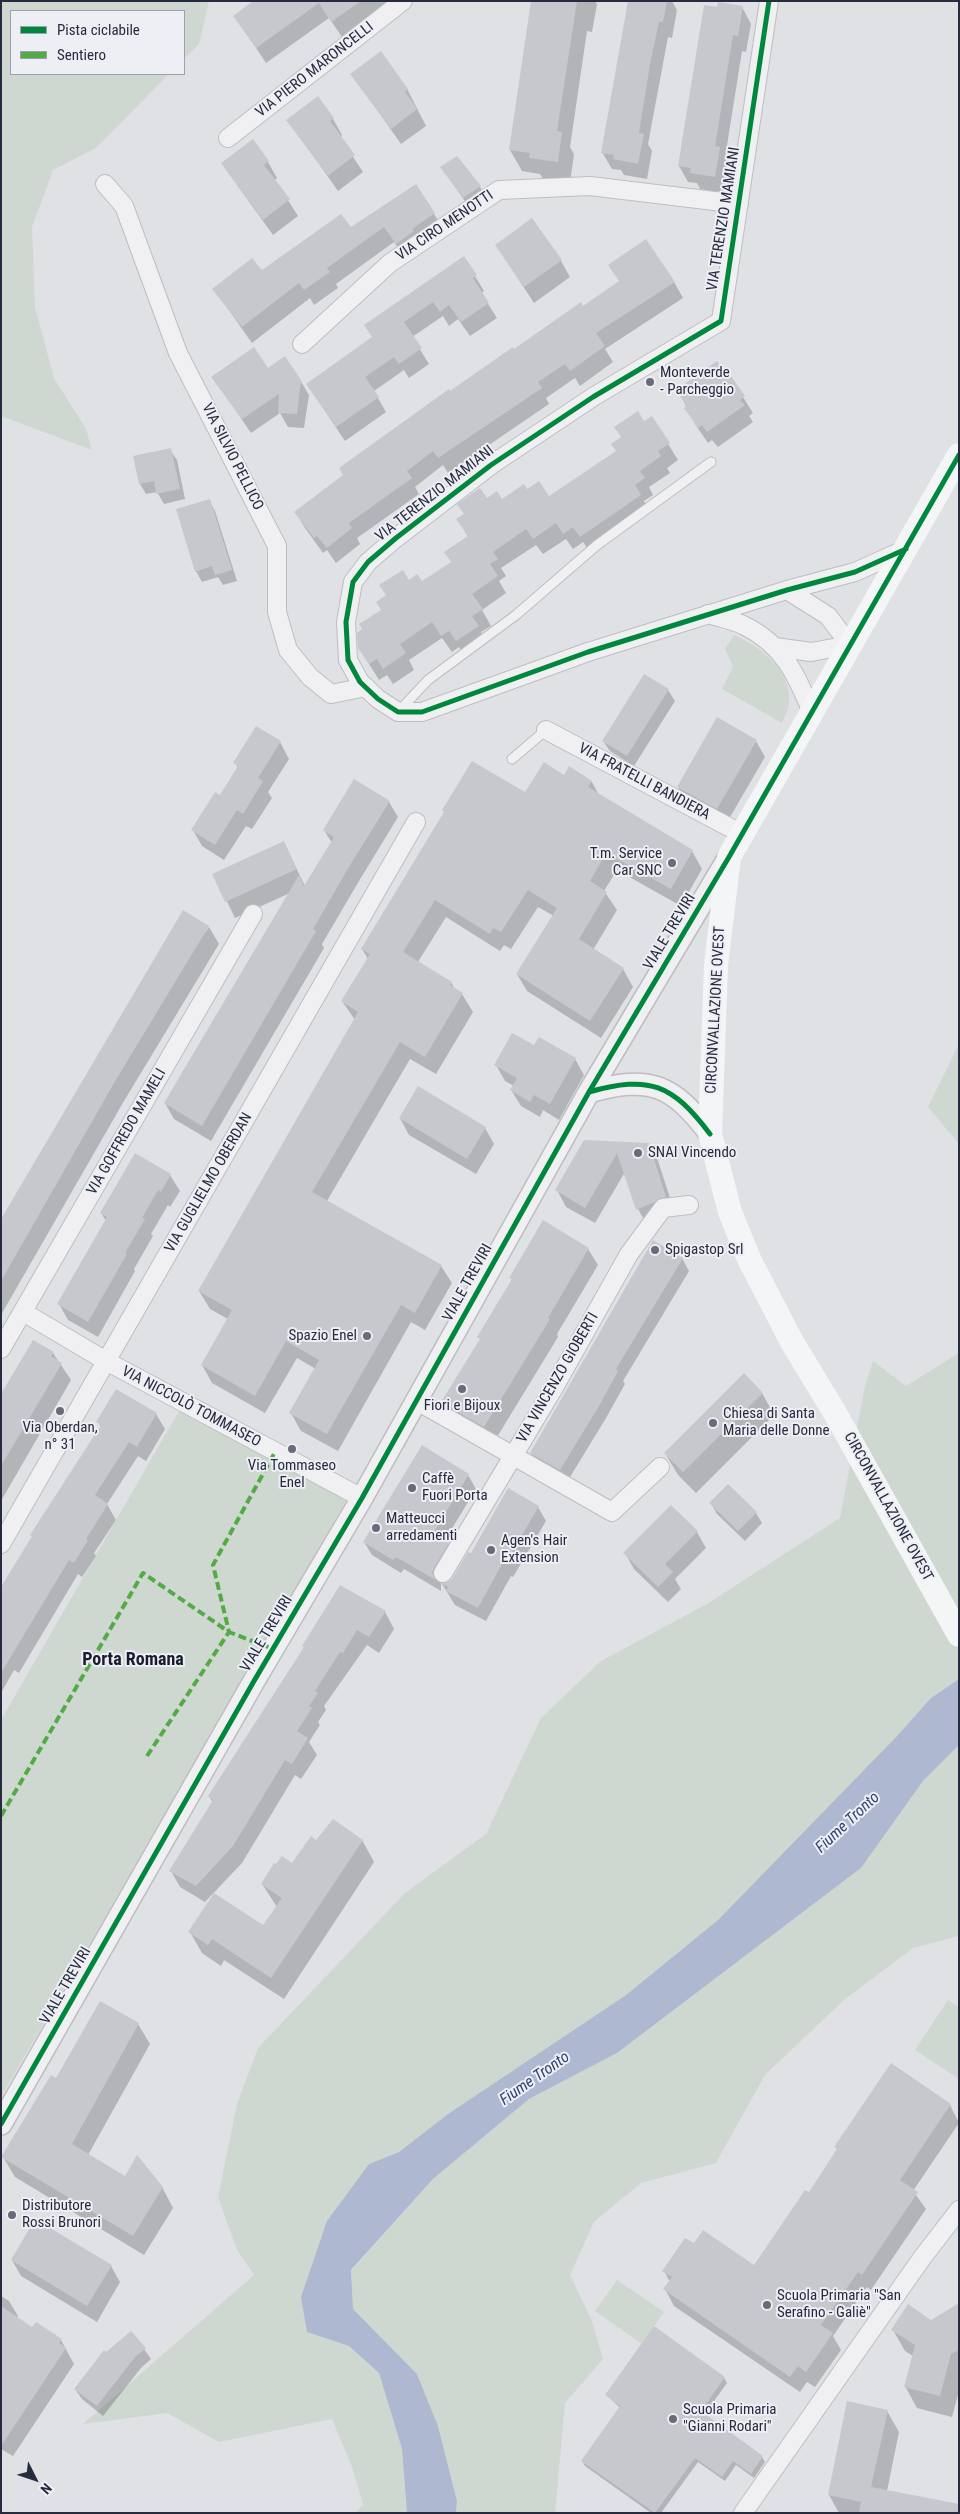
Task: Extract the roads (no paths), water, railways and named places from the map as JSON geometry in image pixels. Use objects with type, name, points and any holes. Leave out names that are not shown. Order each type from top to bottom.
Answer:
[{"type":"main road","name":"VIALE TREVIRI","points":[[729,857],[811,710],[959,455]]},
{"type":"main road","name":"CIRCONVALLAZIONE OVEST","points":[[729,857],[716,965],[710,1134],[730,1212],[749,1259],[792,1342],[835,1413],[959,1635]]},
{"type":"street","name":"VIA PIERO MARONCELLI","points":[[228,138],[403,1]]},
{"type":"street","name":"VIA TERENZIO MAMIANI","points":[[398,712],[378,699],[360,682],[348,660],[346,622],[353,582],[368,562],[396,538],[491,465],[593,398],[721,321],[769,1]]},
{"type":"street","name":"VIA SILVIO PELLICO","points":[[105,184],[124,206],[178,353],[277,546],[277,612],[288,650],[310,677],[331,694],[366,687]]},
{"type":"street","name":"VIA CIRO MENOTTI","points":[[302,344],[390,262],[499,190],[590,186],[739,204]]},
{"type":"street","points":[[398,712],[422,712],[588,652],[786,590],[855,572],[906,549]]},
{"type":"street","points":[[775,647],[811,652],[850,645],[828,616],[786,590]]},
{"type":"street","points":[[708,614],[745,626],[775,647],[794,671],[811,710]]},
{"type":"street","name":"VIA FRATELLI BANDIERA","points":[[546,730],[742,834]]},
{"type":"street","name":"VIA GUGLIELMO OBERDAN","points":[[1,1544],[416,822]]},
{"type":"street","name":"VIALE TREVIRI","points":[[1,2124],[249,1690],[362,1498],[589,1092],[729,857]]},
{"type":"street","name":"VIA GOFFREDO MAMELI","points":[[1,1349],[253,914]]},
{"type":"street","name":"CIRCONVALLAZIONE OVEST","points":[[589,1092],[612,1085],[659,1086],[677,1096],[694,1112],[710,1134]]},
{"type":"street","name":"VIA VINCENZO GIOBERTI","points":[[443,1573],[513,1456],[629,1254],[663,1208],[689,1205]]},
{"type":"street","name":"VIA NICCOLÒ TOMMASEO","points":[[22,1312],[106,1361],[362,1498]]},
{"type":"street","points":[[416,1400],[612,1512],[660,1467]]},
{"type":"street","points":[[744,2513],[959,2210]]},
{"type":"lane","points":[[398,712],[428,680],[516,615],[597,545],[711,462]]},
{"type":"lane","points":[[512,760],[546,730]]},
{"type":"water","name":"Fiume Tronto","points":[[959,1679],[959,1745],[923,1781],[861,1868],[617,2053],[529,2099],[433,2179],[351,2270],[353,2309],[417,2374],[438,2426],[457,2501],[456,2513],[407,2513],[402,2449],[379,2373],[349,2346],[307,2332],[301,2297],[327,2221],[369,2164],[399,2152],[448,2114],[626,1995],[718,1920],[897,1736],[931,1698]]},
{"type":"place","name":"Monteverde - Parcheggio","points":[[650,382]]},
{"type":"place","name":"T.m. Service Car SNC","points":[[672,863]]},
{"type":"place","name":"SNAI Vincendo","points":[[638,1153]]},
{"type":"place","name":"Spigastop Srl","points":[[655,1250]]},
{"type":"place","name":"Spazio Enel","points":[[367,1336]]},
{"type":"place","name":"Fiori e Bijoux","points":[[462,1389]]},
{"type":"place","name":"Via Oberdan, n° 31","points":[[60,1411]]},
{"type":"place","name":"Chiesa di Santa Maria delle Donne","points":[[713,1423]]},
{"type":"place","name":"Via Tommaseo Enel","points":[[292,1449]]},
{"type":"place","name":"Caffè Fuori Porta","points":[[412,1488]]},
{"type":"place","name":"Matteucci arredamenti","points":[[376,1528]]},
{"type":"place","name":"Agen's Hair Extension","points":[[491,1550]]},
{"type":"place","name":"Distributore Rossi Brunori","points":[[12,2215]]},
{"type":"place","name":"Scuola Primaria \"San Serafino - Galiè\"","points":[[767,2305]]},
{"type":"place","name":"Scuola Primaria \"Gianni Rodari\"","points":[[673,2419]]},
{"type":"district","name":"Porta Romana","points":[[133,1660]]}]
